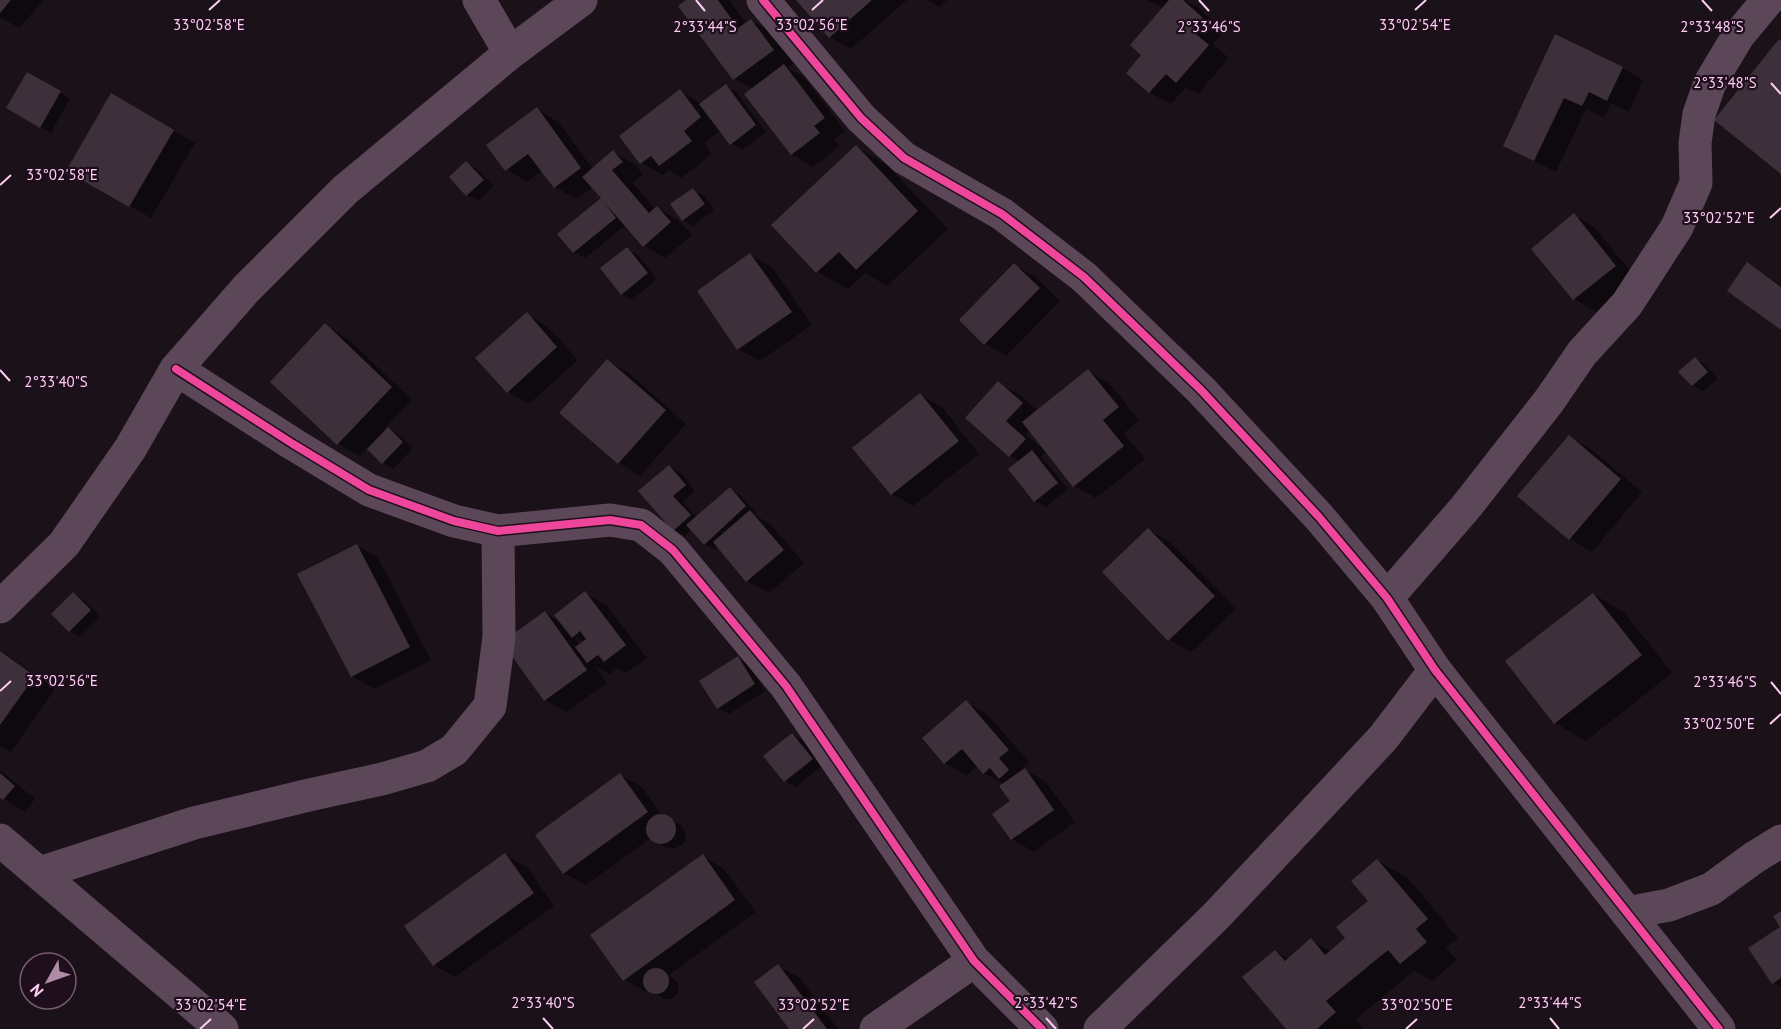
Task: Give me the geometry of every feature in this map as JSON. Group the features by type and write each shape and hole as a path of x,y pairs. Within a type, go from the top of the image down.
{"street":[{"path":"479,0 510,52"},
{"path":"0,607 64,544 130,449 176,369 246,288 345,190 510,52 581,0"},
{"path":"763,0 861,118 904,158 1002,214 1084,277 1201,390 1319,517 1387,598 1435,670 1719,1029"},
{"path":"1387,598 1466,507 1549,401 1582,353 1627,304 1677,227 1696,183 1695,143 1699,114 1710,83 1738,36 1768,0"},
{"path":"176,369 369,490 454,521 498,531 610,520 641,525 674,550 786,686 974,961 1042,1029"},
{"path":"40,873 194,823 382,779 427,766 454,750 490,706 499,637 498,531"},
{"path":"1100,1029 1216,916 1323,803 1383,738 1435,670"},
{"path":"0,840 222,1029"},
{"path":"1627,913 1669,905 1711,889 1781,841"},
{"path":"876,1029 974,961"}],"building":[{"path":"0,0 11,0 0,13"},
{"path":"686,0 718,0 738,28 751,19 774,50 733,80 678,6"},
{"path":"796,0 872,0 829,38"},
{"path":"1169,0 1183,0 1203,18 1192,31 1209,45 1176,83 1166,74 1149,93 1126,73 1141,55 1130,45"},
{"path":"1555,34 1623,67 1607,101 1589,92 1582,106 1564,98 1534,161 1503,146"},
{"path":"1779,39 1781,41 1781,174 1714,120"},
{"path":"784,64 825,118 814,126 820,133 791,155 744,94"},
{"path":"27,72 61,91 40,128 6,108"},
{"path":"726,84 756,125 730,145 699,104"},
{"path":"680,89 701,117 684,131 692,141 659,166 651,156 640,164 619,136"},
{"path":"111,93 174,130 129,207 66,171"},
{"path":"537,107 581,168 554,188 528,154 505,171 486,145"},
{"path":"856,145 918,211 856,270 839,252 816,273 771,225"},
{"path":"613,150 623,162 612,170 649,213 657,206 671,222 643,247 604,202 616,218 573,253 557,234 601,198 582,177"},
{"path":"466,161 484,180 466,196 449,177"},
{"path":"693,188 705,204 682,221 670,204"},
{"path":"1574,213 1616,266 1573,300 1531,249"},
{"path":"627,247 648,273 621,295 600,268"},
{"path":"750,253 792,312 737,350 697,291"},
{"path":"1747,262 1781,287 1781,330 1727,291"},
{"path":"1014,263 1040,288 984,345 959,320"},
{"path":"527,312 557,347 507,393 475,358"},
{"path":"325,323 392,387 337,445 270,382"},
{"path":"1695,357 1708,372 1692,386 1678,372"},
{"path":"607,359 666,410 618,464 559,413"},
{"path":"1088,369 1119,407 1103,420 1124,446 1073,487 1022,422"},
{"path":"998,381 1023,403 1006,421 1026,439 1009,457 965,418"},
{"path":"920,393 959,441 891,495 852,448"},
{"path":"388,427 403,442 382,464 367,449"},
{"path":"1569,435 1621,479 1569,540 1517,496"},
{"path":"1032,450 1058,483 1034,502 1008,469"},
{"path":"669,465 686,485 673,496 691,515 673,531 638,491"},
{"path":"730,487 746,506 704,545 686,525"},
{"path":"750,510 784,550 746,582 713,542"},
{"path":"1148,528 1215,596 1168,641 1102,572"},
{"path":"357,544 410,647 351,677 297,574"},
{"path":"585,591 626,645 604,662 598,655 587,663 575,647 586,639 580,631 572,638 554,615"},
{"path":"73,592 91,610 69,632 51,614"},
{"path":"1593,593 1642,655 1554,724 1505,661"},
{"path":"545,611 587,670 544,701 502,642"},
{"path":"0,651 35,676 0,725"},
{"path":"738,656 755,684 717,709 699,681"},
{"path":"966,700 1009,750 999,758 1009,770 999,779 990,768 983,774 962,749 944,764 922,738"},
{"path":"792,733 813,759 784,782 763,756"},
{"path":"1025,768 1054,810 1011,840 992,814 1010,801 999,786"},
{"path":"0,773 15,786 3,800 0,798"},
{"path":"620,773 648,812 563,874 535,835"},
{"path":"661,814 672,818 676,829 672,840 661,844 650,840 646,829 650,818"},
{"path":"505,853 534,893 433,966 404,926"},
{"path":"703,854 735,900 623,981 590,935"},
{"path":"1377,859 1428,919 1416,929 1427,942 1400,964 1388,950 1326,1001 1336,1012 1317,1029 1286,1029 1242,977 1275,950 1285,961 1311,938 1325,955 1345,938 1336,927 1368,901 1351,881"},
{"path":"1781,911 1781,978 1772,984 1748,948 1780,927 1773,916"},
{"path":"778,964 827,1029 789,1029 754,982"},
{"path":"656,968 665,972 669,981 665,990 656,994 647,990 643,981 647,972"}],"cycle path":[{"path":"763,0 861,118 904,158 1002,214 1084,277 1201,390 1319,517 1387,598 1435,670 1719,1029"},
{"path":"176,369 369,490 454,521 498,531 610,520 641,525 673,550 786,686 974,961 1042,1029"}]}
